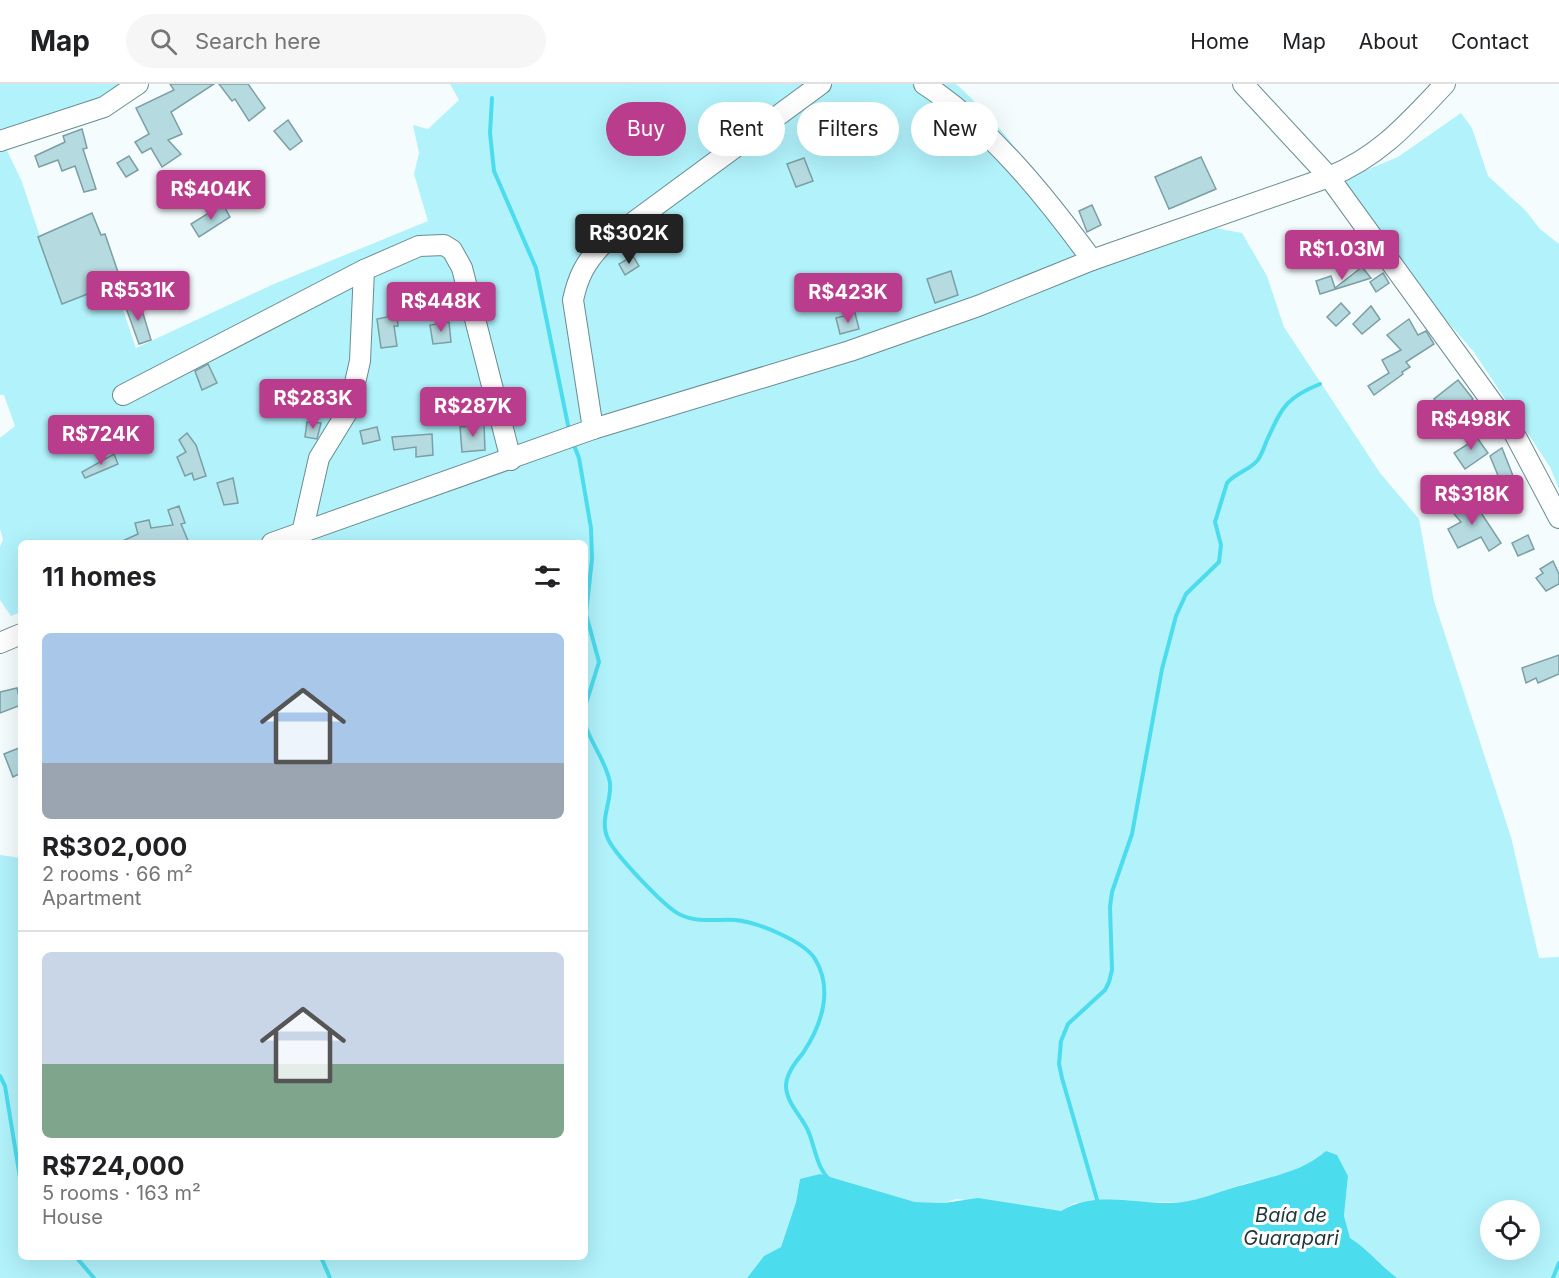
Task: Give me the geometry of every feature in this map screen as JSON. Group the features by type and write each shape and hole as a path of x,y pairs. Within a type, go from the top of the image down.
{"street":[{"path":"0,141 104,107 138,84"},
{"path":"593,429 573,300 578,280 586,263 601,246 821,84"},
{"path":"924,84 942,96 985,136 1041,193 1092,260"},
{"path":"1243,84 1329,177 1513,431 1559,518"},
{"path":"281,540 593,429 850,351 978,306 1092,260 1329,177 1353,167 1389,142 1445,84"},
{"path":"123,395 364,270 419,246 437,243 452,250 462,268 511,460"},
{"path":"302,533 319,458 328,440 342,424 351,400 360,361 364,270"},
{"path":"0,643 18,635"}],"shaded area":[{"path":"0,84 122,84 85,106 2,140 22,182 53,276 106,260 136,348 274,284 428,221 414,174 419,153 413,125 428,129 459,100 450,84 956,84 975,102 911,102 911,156 998,156 998,127 1051,197 1079,249 1088,273 1199,225 1242,233 1267,276 1284,327 1380,473 1419,519 1434,601 1511,837 1539,958 1559,957 1559,1278 1397,1278 1363,1247 1350,1239 1344,1216 1348,1176 1326,1151 1314,1161 1284,1175 1244,1184 1192,1202 1075,1203 1061,1211 956,1199 944,1203 915,1202 820,1174 800,1180 796,1202 781,1247 764,1256 747,1278 0,1278 0,855 18,858 18,1260 588,1260 588,540 18,540 18,613 11,616 0,600 0,547 3,539 0,529 0,438 15,426 4,395 0,395"},
{"path":"1461,113 1472,128 1488,176 1526,211 1540,229 1559,244 1559,489 1550,467 1474,352 1384,249 1336,188 1359,173 1398,157"}],"water":[{"name":"Baía de Guarapari","path":"1326,1151 1337,1155 1348,1176 1344,1216 1350,1238 1397,1278 747,1278 764,1256 781,1247 796,1202 800,1179 820,1174 915,1202 944,1203 978,1198 1061,1211 1086,1201 1178,1203 1197,1199 1287,1172 1307,1164"}],"building":[{"path":"170,84 214,84 171,112 182,134 168,140 181,154 162,167 151,148 142,153 135,142 149,134 136,108 174,90"},
{"path":"219,84 248,84 265,108 249,121 235,99 232,101"},
{"path":"288,120 302,141 290,150 274,131"},
{"path":"82,129 87,148 83,149 96,189 84,192 75,166 62,171 58,160 39,167 35,156 65,142 63,136"},
{"path":"129,156 138,170 126,177 117,163"},
{"path":"1201,157 1216,189 1169,209 1155,177"},
{"path":"804,158 813,181 796,187 787,164"},
{"path":"223,204 230,217 199,237 191,224"},
{"path":"1092,205 1101,225 1087,232 1079,211"},
{"path":"92,213 101,235 105,234 121,281 62,304 38,237"},
{"path":"633,256 639,266 625,275 619,264"},
{"path":"1362,267 1371,278 1320,294 1316,281 1331,276 1335,288"},
{"path":"951,271 958,295 935,303 927,279"},
{"path":"1383,273 1389,283 1376,292 1370,282"},
{"path":"139,300 151,340 139,344 125,305"},
{"path":"1341,303 1350,313 1336,326 1327,317"},
{"path":"1371,306 1380,319 1362,334 1353,324"},
{"path":"855,313 859,329 840,334 836,318"},
{"path":"397,315 398,326 394,326 397,346 381,348 377,319"},
{"path":"1409,319 1418,335 1426,331 1434,344 1406,362 1410,367 1374,395 1368,386 1389,373 1382,360 1401,350 1387,335"},
{"path":"449,322 451,342 433,344 430,325"},
{"path":"208,364 217,383 202,390 195,371"},
{"path":"1458,380 1473,399 1448,419 1434,399"},
{"path":"307,422 321,423 317,439 305,437"},
{"path":"484,425 485,450 462,452 460,427"},
{"path":"377,427 380,440 363,444 360,431"},
{"path":"1473,432 1488,453 1465,469 1454,453 1468,444 1464,438"},
{"path":"187,433 196,445 206,476 194,480 192,473 185,476 177,457 186,452 179,440"},
{"path":"432,434 433,455 416,457 416,447 394,450 392,437"},
{"path":"1502,448 1517,486 1492,495 1488,482 1499,478 1490,456"},
{"path":"114,454 118,464 85,478 82,472"},
{"path":"233,478 238,503 224,505 217,483"},
{"path":"1470,496 1501,543 1489,551 1481,537 1458,548 1448,529 1461,522 1449,508"},
{"path":"179,506 185,523 181,524 188,540 125,540 138,534 135,523 149,520 151,528 173,525 168,510"},
{"path":"1528,535 1534,549 1518,556 1512,543"},
{"path":"1553,561 1559,574 1559,584 1546,591 1536,578 1543,573 1540,569"},
{"path":"1559,655 1559,674 1538,683 1536,678 1526,683 1522,668"},
{"path":"17,688 18,706 0,713 0,692"},
{"path":"18,748 18,774 13,777 4,754"}],"waterway":[{"path":"492,98 490,133 494,171 536,268 569,430"},
{"path":"1098,1203 1062,1078 1059,1064 1061,1041 1068,1024 1105,990 1109,982 1112,970 1110,907 1112,892 1132,834 1162,669 1176,616 1186,594 1219,562 1221,545 1215,522 1227,483 1257,461 1286,405 1299,394 1320,384"},
{"path":"573,443 579,458 591,528 592,559 588,596"},
{"path":"588,621 599,662 588,697"},
{"path":"588,732 606,768 610,783 605,819 606,834 614,848 642,881 681,915 694,919 735,920 755,924 791,939 815,959 824,983 823,1008 815,1031 790,1072 786,1085 789,1098 806,1127 819,1164 829,1179"},
{"path":"0,1076 5,1086 18,1166"},
{"path":"79,1260 94,1278"},
{"path":"322,1260 330,1278"},
{"path":"1553,1278 1559,1263"}]}
